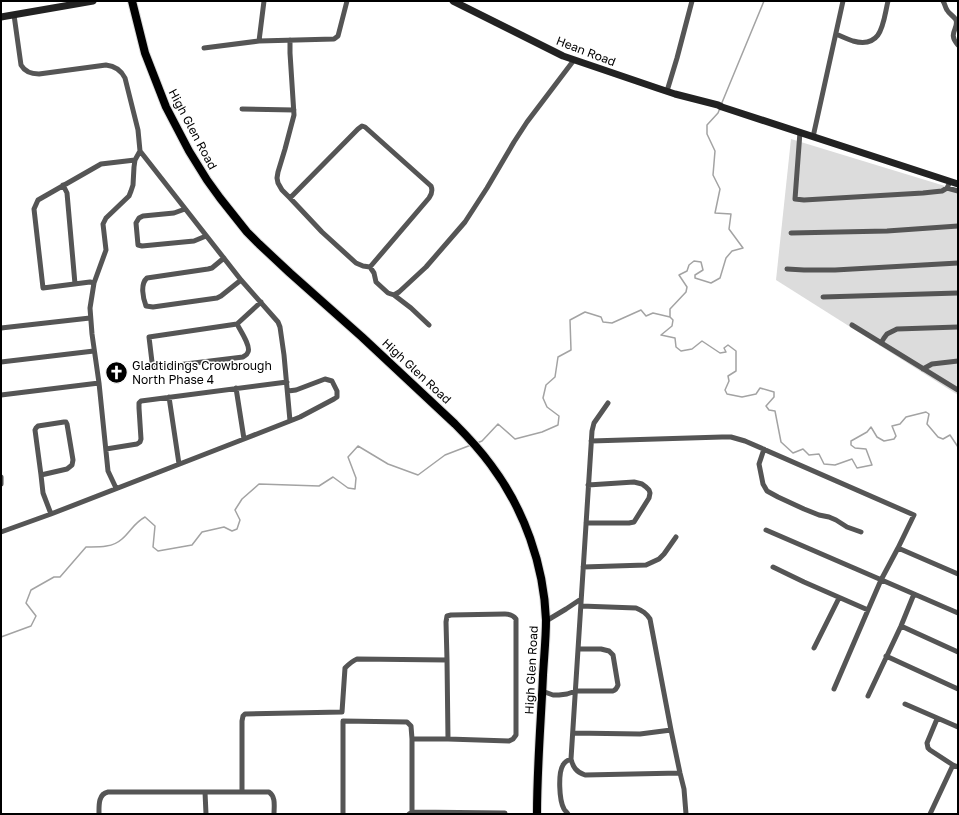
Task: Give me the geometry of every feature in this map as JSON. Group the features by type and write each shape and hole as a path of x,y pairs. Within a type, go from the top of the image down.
{"main road":[{"name":"High Glen Road","path":"132,1 145,53 166,107 188,151 220,198 247,232 259,244 362,336 473,443 503,484 524,521 534,550 540,575 546,620 537,814"}],"street":[{"path":"1,17 93,1"},
{"path":"259,40 264,1"},
{"path":"204,48 259,40 334,39 338,36 347,1"},
{"name":"Hean Road","path":"453,1 563,56 574,60 667,91 720,106 800,132 949,185 958,184"},
{"path":"667,91 692,1"},
{"path":"813,137 843,1"},
{"path":"836,34 854,41 862,42 876,39 880,33 888,1"},
{"path":"943,1 947,10 956,21 953,33 954,40 958,45"},
{"path":"14,15 21,65 22,68 28,73 39,74 106,65 112,66 122,73 125,78 138,130 140,151 241,280 278,322 284,355 290,421"},
{"path":"290,40 294,115 278,172 278,183 282,190 322,232 356,264 370,267 374,273 376,282 388,293 394,295 411,308 429,325"},
{"path":"394,295 426,267 465,222 527,122 574,60"},
{"path":"242,109 294,110"},
{"path":"290,198 358,129 362,126 365,127 431,186 432,190 432,194 429,198 370,267"},
{"path":"800,132 795,199 804,200 917,194 942,191 949,185 958,191"},
{"path":"116,488 108,471 90,308 94,283 106,250 104,224 106,218 129,196 135,160 140,151"},
{"path":"94,283 90,282 43,288 34,209 38,200 101,164 135,160"},
{"path":"64,186 67,193 75,284"},
{"path":"185,209 174,213 143,216 139,218 136,224 138,245 142,246 194,241 206,236"},
{"path":"791,233 887,231 958,226"},
{"path":"224,258 212,268 148,278 145,280 143,287 146,306 153,307 217,298 241,280"},
{"path":"787,269 834,270 958,263"},
{"path":"823,297 958,293"},
{"path":"237,324 249,351 243,357 161,367 153,366 149,337 237,324 261,302"},
{"path":"1,328 90,318"},
{"path":"852,325 958,390"},
{"path":"881,343 888,334 897,329 958,327"},
{"path":"1,362 94,351"},
{"path":"923,369 932,364 958,361"},
{"path":"1,532 300,417 337,397 338,391 332,381 326,379 296,390 288,391"},
{"path":"106,449 139,443 141,439 139,403 146,400 287,382"},
{"path":"1,395 99,383"},
{"path":"236,388 244,439"},
{"path":"169,397 178,464"},
{"path":"608,403 594,423 592,431 576,691 572,733 572,765 575,770 585,775 680,773"},
{"path":"41,475 67,469 72,465 73,460 66,422 38,426 35,430 43,494 51,514"},
{"path":"591,442 732,437 764,449 914,515 881,580 834,689"},
{"path":"764,449 759,464 763,484 768,491 804,509 829,517 847,527 861,532"},
{"path":"1,477 1,484"},
{"path":"586,524 634,522 650,494 646,487 642,484 634,482 588,485"},
{"path":"766,530 958,613"},
{"path":"583,567 646,565 659,559 676,537"},
{"path":"898,548 958,574"},
{"path":"773,567 868,610"},
{"path":"868,696 901,626 914,594"},
{"path":"814,648 839,598"},
{"path":"546,620 566,610 581,599"},
{"path":"581,606 636,608 642,610 650,619 670,730 684,789 686,814"},
{"path":"412,739 509,741 514,738 516,729 516,619 514,616 510,614 447,616 448,739"},
{"path":"901,626 958,652"},
{"path":"542,691 553,695 558,695 576,691 613,691 618,688 613,655 610,651 601,648 578,649"},
{"path":"886,656 958,689"},
{"path":"343,814 342,712 345,668 357,659 447,660"},
{"path":"905,704 936,719 958,727"},
{"path":"242,792 242,720 245,714 342,712"},
{"path":"930,814 956,766 930,750 927,745 927,741 936,719"},
{"path":"342,721 408,722 411,726 410,813 505,813"},
{"path":"572,733 640,734 670,730"},
{"path":"568,814 564,809 561,799 560,775 562,766 566,761 571,759"},
{"path":"99,814 99,802 101,795 104,792 269,792 274,799 274,814"},
{"path":"205,792 206,814"}],"shaded area":[{"path":"791,139 958,190 958,395 776,280"}],"waterway":[{"path":"721,105 764,1"},
{"path":"670,317 670,309 686,292 687,287 679,275 687,271 689,265 694,261 701,262 703,270 695,275 695,278 711,283 720,278 726,258 732,251 743,248 729,229 731,214 715,213 720,189 713,175 715,151 707,134 707,125 718,113 720,108"},
{"path":"477,443 482,441 498,424 515,439 542,432 558,425 559,416 547,407 543,398 546,385 555,377 558,357 571,350 570,320 585,312 601,317 603,322 612,323 641,310 646,316 653,313 670,317 673,320 672,326 661,335 675,338 676,347 681,351 692,349 702,341 720,353 726,352 724,348 728,345 736,351 736,371 728,376 729,381 725,390 727,394 742,397 756,394 760,388 774,392 774,397 766,406 769,410 775,411 781,442 793,453 803,449 809,455 819,454 824,464 835,465 852,459 857,468 872,465 866,449 855,448 851,445 851,441 867,432 871,427 877,437 884,441 894,439 896,436 892,426 900,424 906,417 926,412 929,414 927,424 938,437 943,439 950,435 958,447"},
{"path":"1,637 31,626 36,616 26,603 31,590 54,577 60,577 86,547 105,546 118,542 145,517 155,526 153,547 158,551 192,545 202,532 224,527 232,531 237,529 240,520 235,510 242,499 259,484 319,486 333,477 348,488 355,489 356,478 348,457 358,446 388,464 418,475 445,455 471,445"}],"place":[{"name":"Gladtidings Crowbrough North Phase 4","path":"116,372"}]}
